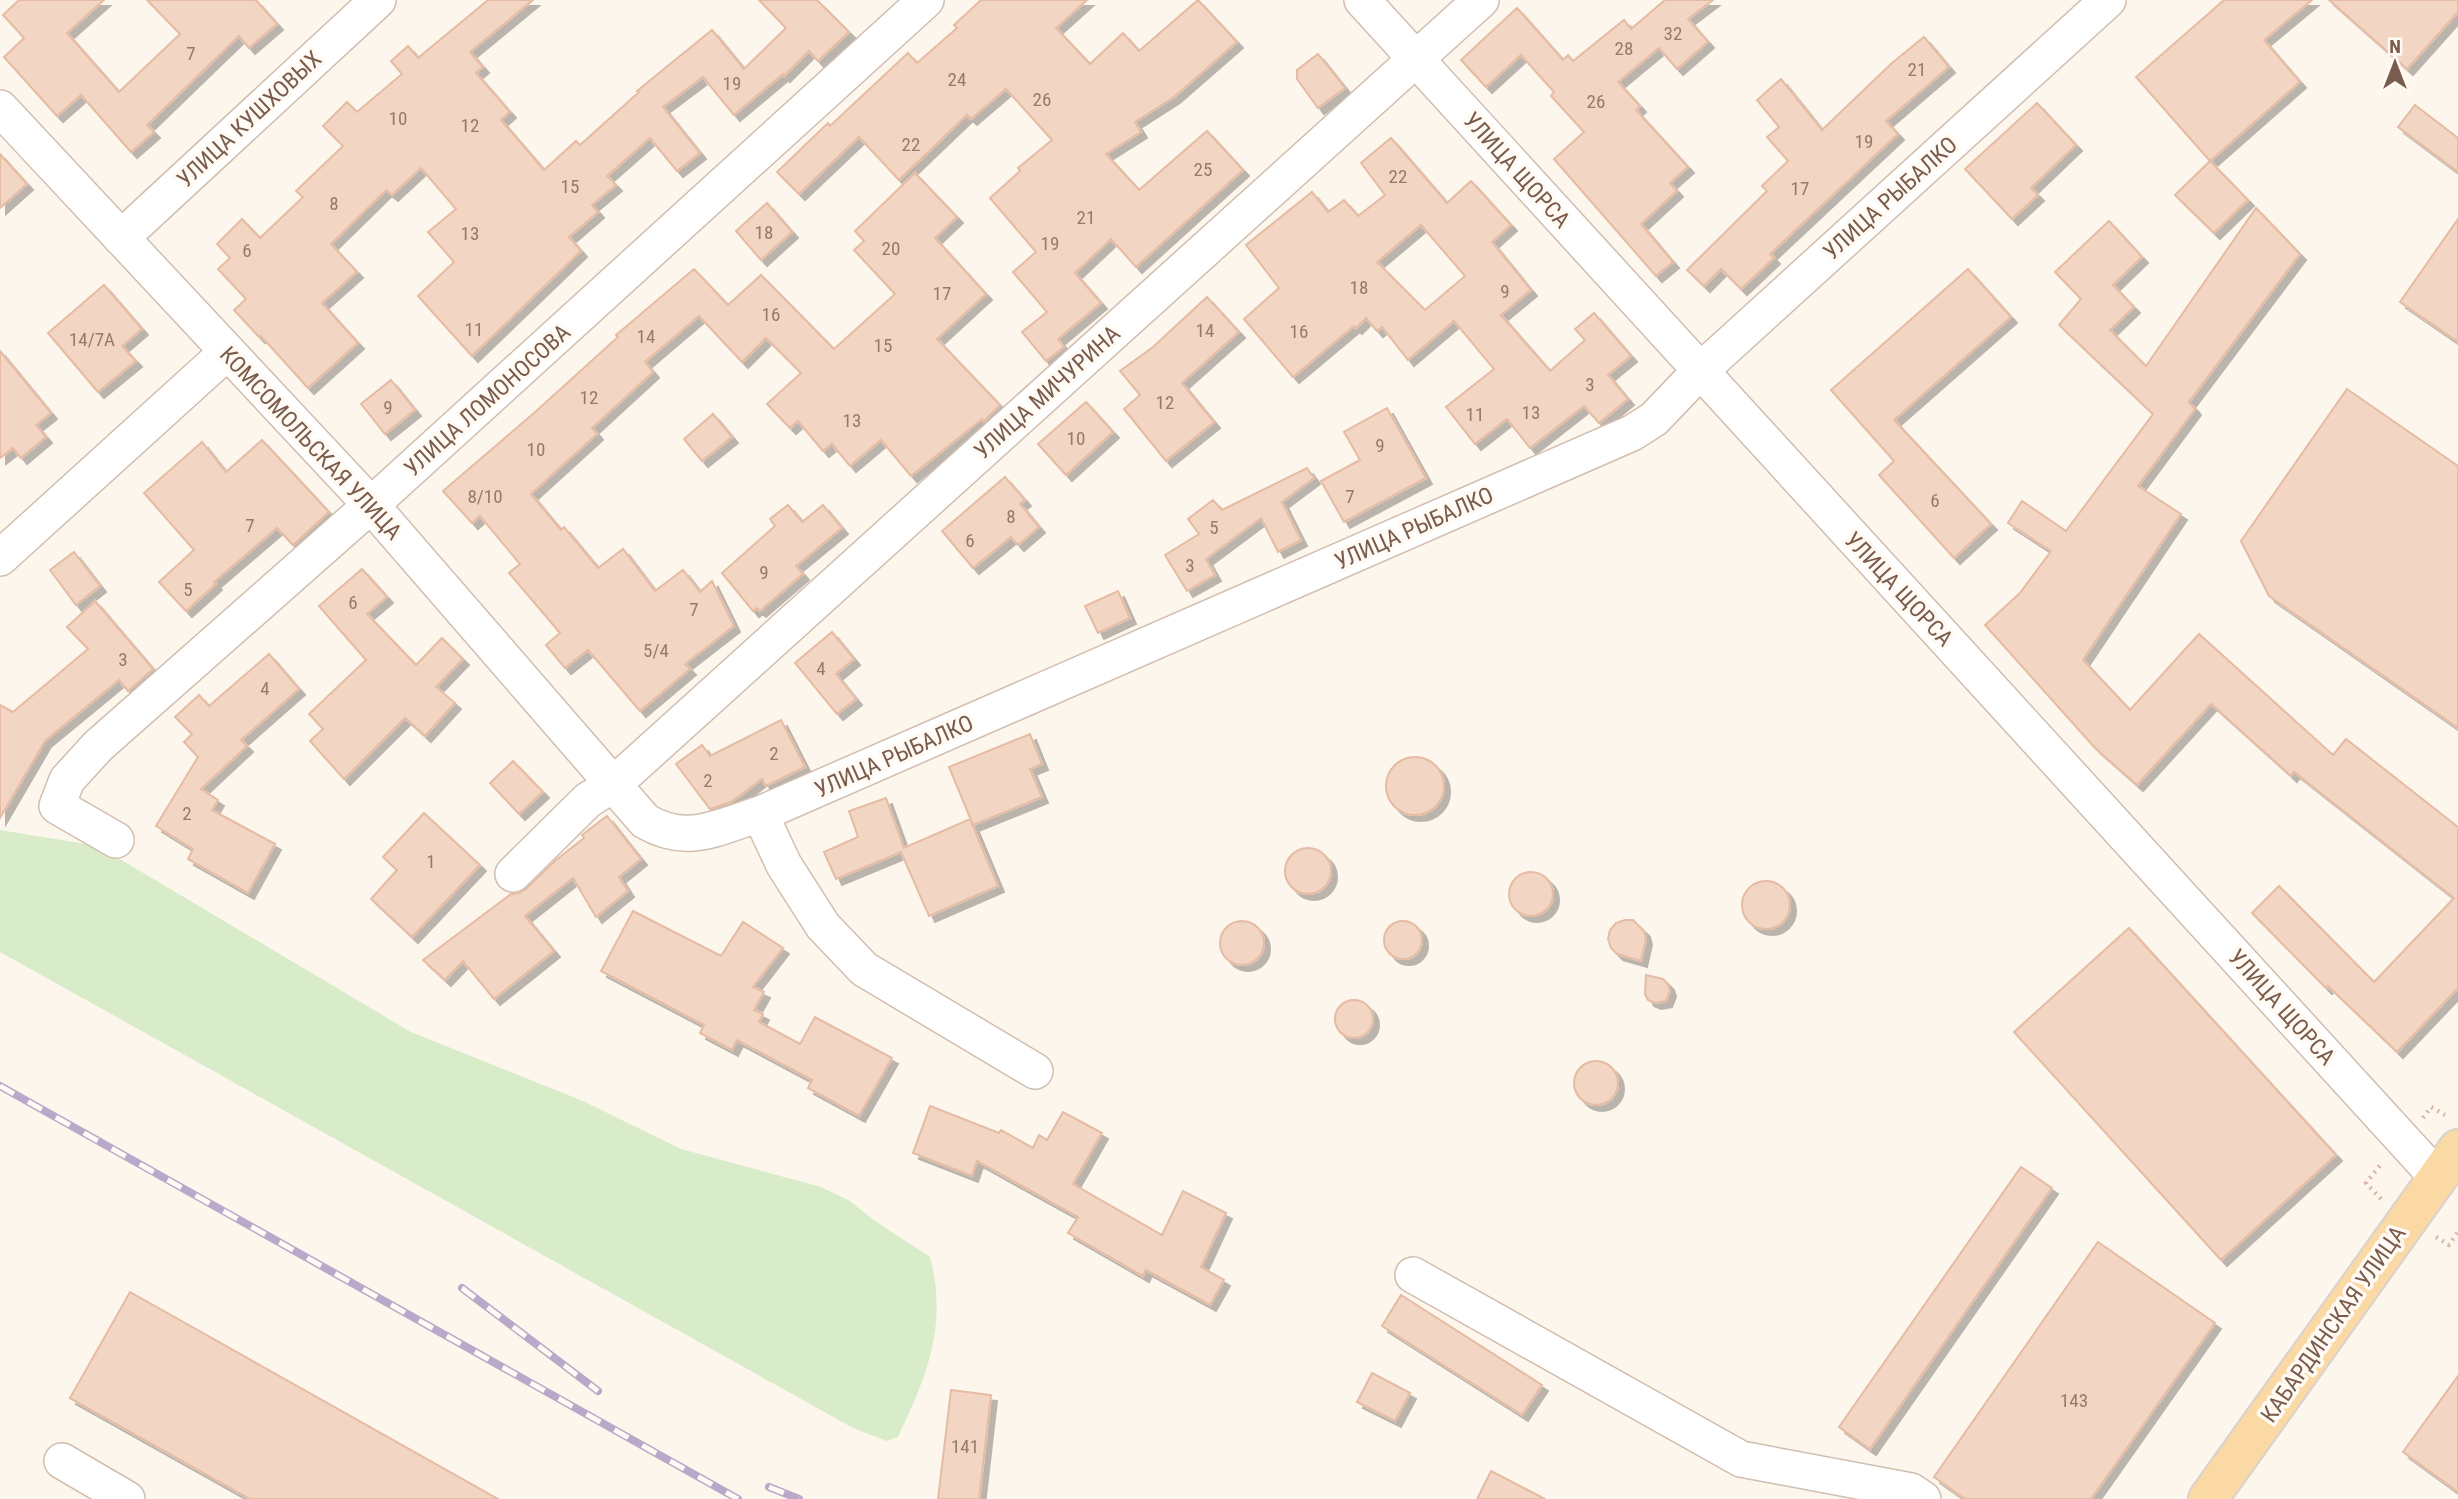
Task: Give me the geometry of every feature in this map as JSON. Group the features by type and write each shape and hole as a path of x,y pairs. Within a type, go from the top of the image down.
{"main road":[{"name":"КАБАРДИНСКАЯ УЛИЦА","path":"2208,1499 2447,1147"}],"street":[{"name":"УЛИЦА КУШХОВЫХ","path":"121,238 378,0"},
{"name":"УЛИЦА ЛОМОНОСОВА","path":"116,840 57,806 67,779 99,746 371,505 926,0"},
{"name":"УЛИЦА ЩОРСА","path":"1362,0 1699,372 2447,1147"},
{"name":"УЛИЦА МИЧУРИНА","path":"513,874 588,800 614,784 1481,0"},
{"name":"УЛИЦА РЫБАЛКО","path":"614,784 645,821 672,834 697,834 760,814 1632,433 1654,419 1699,372 2108,0"},
{"name":"КОМСОМОЛЬСКАЯ УЛИЦА","path":"0,108 226,353 371,505 614,784"},
{"path":"0,558 226,353"},
{"path":"760,814 783,865 823,926 864,969 1035,1070"},
{"path":"1413,1275 1741,1459 1911,1491 1923,1499"},
{"path":"62,1461 127,1499"}],"path":[{"path":"2419,1124 2431,1108 2447,1147"},
{"path":"2383,1163 2366,1183 2384,1202"},
{"path":"2434,1236 2449,1245 2458,1232"}],"green space":[{"path":"0,830 98,846 411,1032 583,1101 681,1149 821,1187 850,1201 930,1257 937,1305 932,1350 918,1393 898,1437 887,1441 853,1428 0,952"}],"building":[{"path":"19,0 104,0 67,33 119,92 180,34 147,0 256,0 277,24 249,48 239,36 147,125 154,132 131,152 81,95 57,116 4,57 24,38 3,15"},
{"path":"488,0 533,0 470,52 483,67 476,73 510,112 501,120 544,170 576,141 580,145 639,92 637,91 712,30 744,69 786,28 759,0 817,0 849,32 818,61 809,51 784,76 783,74 734,115 703,77 663,107 700,153 677,171 650,138 607,176 616,185 592,205 598,212 569,237 581,251 472,356 418,296 454,262 428,232 456,209 421,168 392,195 386,190 331,244 357,272 322,303 358,343 308,388 234,310 246,299 218,269 230,258 217,244 242,219 260,238 303,197 296,191 343,146 323,126 347,102 357,112 402,74 391,61 408,46 418,58"},
{"path":"981,0 1087,0 1056,28 1090,64 1123,33 1139,51 1198,0 1237,42 1174,97 1135,122 1141,132 1106,154 1139,190 1207,131 1243,170 1136,267 1111,239 1075,273 1101,303 1058,339 1064,347 1046,361 1022,332 1047,312 1013,272 1036,252 990,198 1020,171 1018,168 1052,140 1006,89 971,119 967,115 899,180 859,137 799,194 777,172 908,53 917,63 957,28 954,25"},
{"path":"1665,0 1713,0 1688,19 1708,42 1677,69 1659,48 1618,82 1640,106 1636,110 1688,167 1670,183 1677,191 1641,224 1673,262 1656,276 1554,159 1584,132 1551,96 1554,92 1521,55 1486,87 1461,60 1517,8 1563,60 1568,55 1573,61 1624,20 1631,29"},
{"path":"2224,0 2312,0 2264,40 2300,82 2210,161 2136,77"},
{"path":"2329,0 2458,0 2458,12 2407,69"},
{"path":"1924,37 1949,67 1886,121 1898,134 1770,254 1774,258 1741,289 1721,269 1704,286 1687,270 1767,191 1762,186 1788,161 1767,137 1779,127 1757,100 1781,79 1822,130 1892,63"},
{"path":"1318,54 1345,88 1318,108 1297,79 1297,70"},
{"path":"2037,103 2076,145 2031,188 2038,195 2012,219 1965,169"},
{"path":"2415,105 2458,138 2458,172 2398,127"},
{"path":"1391,138 1447,203 1471,181 1511,225 1492,242 1531,290 1501,315 1550,371 1585,340 1575,329 1594,313 1631,356 1608,375 1628,399 1599,423 1584,406 1530,448 1507,419 1475,444 1446,407 1494,369 1454,321 1408,360 1382,327 1377,331 1366,318 1293,377 1244,319 1279,288 1246,245 1312,192 1328,212 1344,200 1358,216 1385,195 1361,163","holes":["1421,225 1465,276 1425,310 1377,262"]},
{"path":"0,154 27,184 0,208"},
{"path":"2210,161 2248,200 2214,233 2175,195"},
{"path":"915,173 957,217 935,238 986,294 937,339 1000,405 984,421 982,419 911,476 881,440 850,466 832,444 823,451 798,421 790,428 767,404 801,373 766,338 742,362 699,316 645,362 653,372 592,428 597,434 531,494 561,530 564,527 598,568 623,549 655,591 683,570 700,592 712,581 734,626 685,664 690,669 640,711 588,650 565,668 546,645 560,633 509,573 520,564 480,516 472,523 443,491 534,413 618,337 616,335 694,269 728,305 761,275 834,349 895,294 854,250 864,241 855,231"},
{"path":"767,203 792,232 761,260 736,231"},
{"path":"2256,208 2300,254 2189,402 2195,409 2138,486 2181,514 2083,660 2130,710 2199,634 2333,755 2346,739 2458,827 2458,988 2397,1052 2328,986 2326,988 2252,913 2279,886 2374,982 2454,898 2294,772 2291,776 2211,704 2137,785 2095,748 1985,625 2020,593 2051,551 2008,523 2022,501 2066,531 2153,414 2059,325 2081,299 2055,272 2109,221 2142,257 2113,285 2134,307 2110,330 2146,366"},
{"path":"2458,219 2458,342 2400,302"},
{"path":"1968,269 2011,317 1894,420 1991,524 1954,558 1879,475 1894,461 1831,390"},
{"path":"104,285 142,329 122,346 136,361 98,392 48,333"},
{"path":"1207,297 1239,332 1182,383 1214,422 1166,461 1124,409 1140,395 1120,371 1153,347"},
{"path":"0,351 51,413 36,425 46,437 21,458 13,448 0,458"},
{"path":"391,380 415,410 385,434 361,404"},
{"path":"2347,389 2458,466 2458,728 2269,596 2241,541"},
{"path":"1086,402 1113,432 1066,475 1038,444"},
{"path":"1387,408 1426,478 1344,522 1321,481 1360,460 1344,432"},
{"path":"713,414 732,437 702,461 684,439"},
{"path":"262,440 329,512 293,545 277,528 214,582 216,584 186,611 159,582 194,550 144,493 202,442 226,472"},
{"path":"1307,468 1314,478 1282,502 1301,540 1278,552 1261,518 1206,559 1215,575 1187,591 1165,555 1199,534 1188,519 1213,500 1222,510"},
{"path":"1005,477 1025,500 1020,504 1039,527 1018,545 1011,537 973,568 942,531"},
{"path":"788,505 802,522 823,505 842,528 796,566 803,574 760,611 757,608 753,611 722,573 775,526 770,519"},
{"path":"74,552 100,586 76,605 50,570"},
{"path":"362,569 387,597 367,614 416,665 442,638 463,659 436,687 455,703 425,736 405,718 344,779 310,741 323,729 309,714 366,660 319,606"},
{"path":"1118,591 1130,618 1098,633 1085,606"},
{"path":"95,601 153,669 128,691 119,680 45,741 0,818 0,705 13,712 88,649 67,627"},
{"path":"832,632 854,659 836,674 856,699 837,714 795,663"},
{"path":"269,654 299,689 241,740 247,746 201,789 218,800 212,810 275,844 248,893 188,859 193,849 156,826 198,757 184,742 192,734 175,717 199,695 209,706"},
{"path":"781,720 805,767 766,786 762,779 731,802 710,809 676,764 702,745 710,756"},
{"path":"1030,734 1042,764 1030,769 1042,797 973,825 949,767"},
{"path":"1409,757 1421,757 1431,761 1440,770 1444,792 1436,807 1421,815 1409,815 1399,811 1390,802 1386,792 1386,780 1390,770 1399,761"},
{"path":"513,761 543,792 519,814 490,783"},
{"path":"886,798 904,848 970,819 998,886 929,916 901,852 836,879 824,852 858,837 849,811"},
{"path":"424,813 480,865 412,937 371,899 397,870 383,857"},
{"path":"607,816 641,859 619,877 628,891 596,917 573,878 525,916 554,951 494,999 463,961 445,980 423,960 511,894 527,888 584,838 582,835"},
{"path":"1308,848 1325,854 1331,871 1325,888 1308,894 1291,888 1285,871 1291,854"},
{"path":"1531,872 1540,873 1547,878 1552,885 1552,903 1547,910 1540,915 1531,916 1522,915 1515,910 1510,903 1509,894 1510,885 1515,878 1522,873"},
{"path":"1766,881 1783,888 1790,905 1783,922 1766,929 1749,922 1742,905 1749,888"},
{"path":"633,911 721,956 743,922 783,948 753,987 764,992 754,1010 763,1014 759,1022 800,1044 815,1017 892,1058 859,1116 808,1088 812,1080 737,1040 732,1050 700,1033 704,1025 601,971"},
{"path":"1633,920 1644,931 1646,939 1641,961 1617,954 1611,948 1608,939 1610,930 1616,923"},
{"path":"1242,921 1257,928 1264,943 1257,958 1242,965 1227,958 1220,943 1227,928"},
{"path":"1403,921 1417,926 1422,940 1417,954 1403,959 1389,954 1384,940 1389,926"},
{"path":"2129,928 2336,1155 2221,1260 2014,1032"},
{"path":"1646,975 1663,979 1668,984 1670,991 1666,1001 1655,1003 1648,1000 1645,994"},
{"path":"1354,1000 1367,1006 1373,1019 1367,1032 1354,1038 1341,1032 1335,1019 1341,1006"},
{"path":"1596,1061 1611,1068 1618,1083 1611,1098 1596,1105 1581,1098 1574,1083 1581,1068"},
{"path":"930,1106 999,1133 1001,1130 1033,1148 1039,1135 1047,1140 1063,1112 1102,1133 1073,1184 1162,1235 1183,1191 1226,1213 1201,1267 1224,1280 1210,1305 1146,1270 1143,1276 1068,1233 1078,1217 977,1161 972,1176 913,1153"},
{"path":"2021,1167 2052,1188 1870,1449 1839,1427"},
{"path":"2098,1242 2215,1323 2091,1499 1965,1499 1934,1477"},
{"path":"130,1292 498,1499 250,1499 70,1398"},
{"path":"1401,1295 1542,1385 1522,1415 1382,1326"},
{"path":"1372,1373 1410,1393 1395,1421 1357,1402"},
{"path":"2458,1376 2458,1492 2403,1452"},
{"path":"951,1390 991,1395 979,1499 938,1499"},
{"path":"1491,1471 1545,1499 1477,1499"}],"railway":[{"path":"0,1086 738,1499"},
{"path":"462,1288 598,1391"},
{"path":"769,1487 799,1499"}]}
